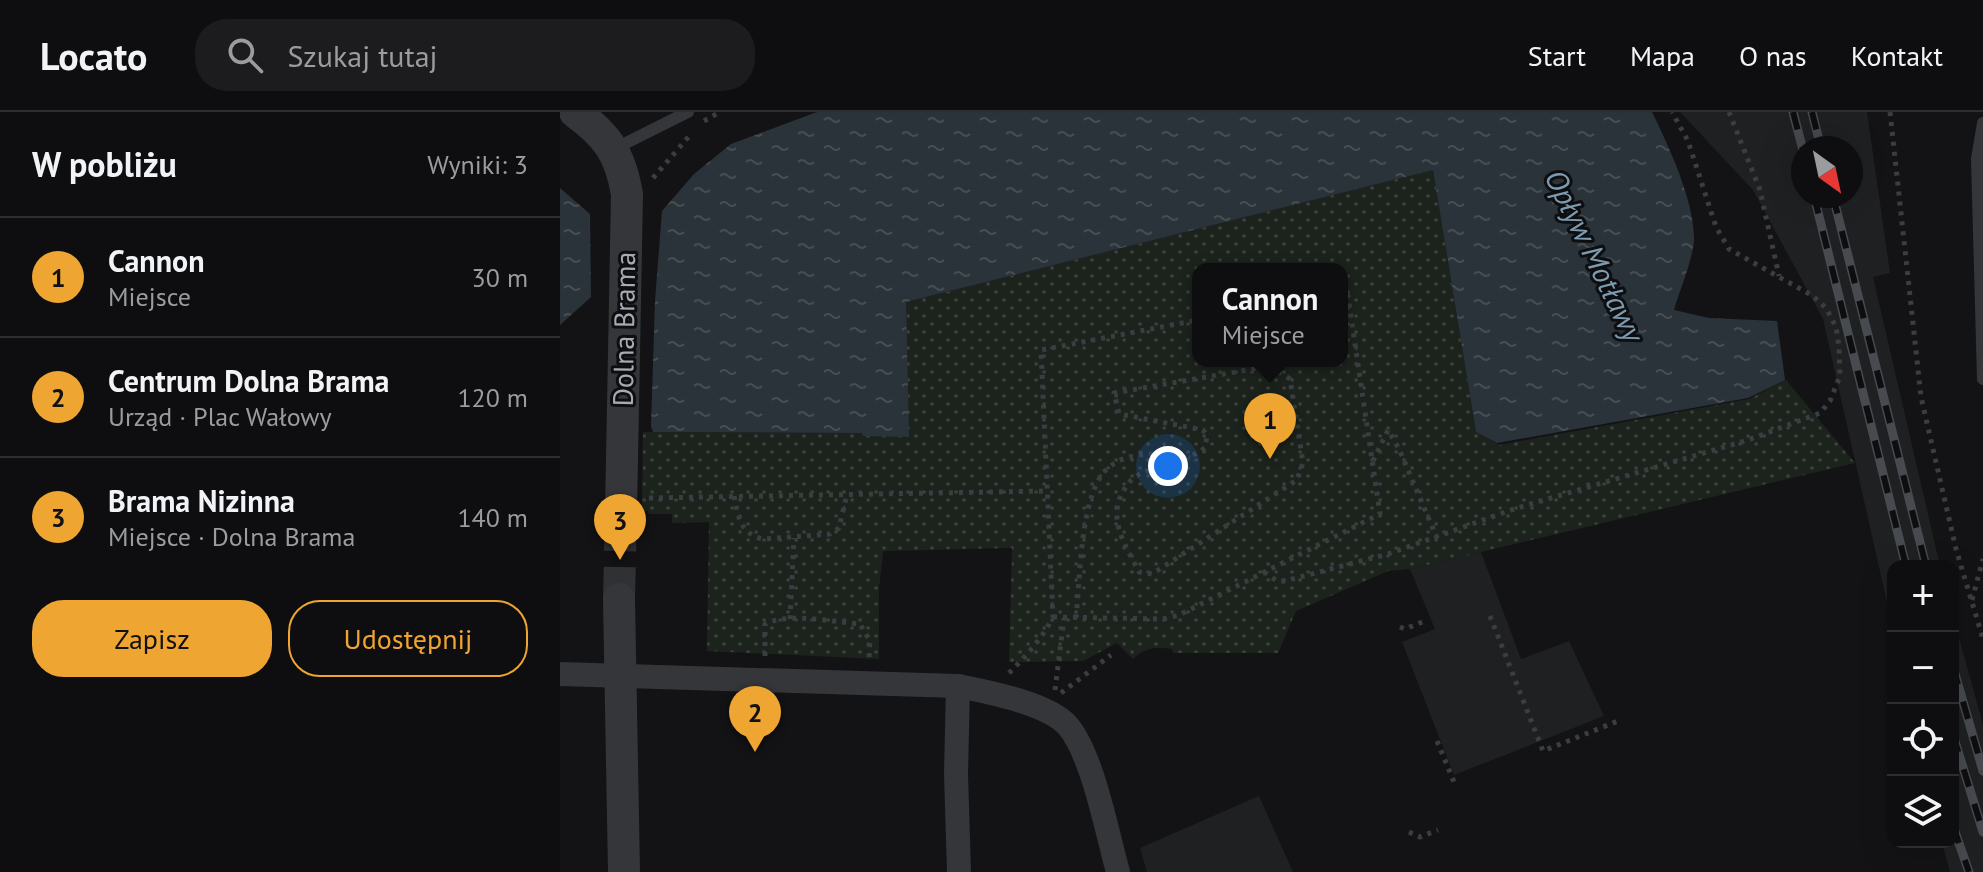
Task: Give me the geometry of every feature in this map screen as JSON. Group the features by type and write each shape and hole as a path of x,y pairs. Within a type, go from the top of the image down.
{"street":[{"path":"575,112 614,149"},
{"name":"Dolna Brama","path":"614,149 627,194 621,511"},
{"path":"619,599 624,872"},
{"path":"560,674 958,686 1014,699 1053,715 1067,725 1087,763 1118,872"},
{"path":"958,686 956,774 959,872"}],"lane":[{"path":"614,149 688,112"},
{"path":"1983,123 1977,159 1983,379"}],"path":[{"path":"1264,572 1277,581 1285,581 1388,554 1514,509 1748,440 1820,413 1830,401 1840,376 1836,327 1826,308 1813,296 1729,249 1721,239 1688,141 1672,112"},
{"path":"1729,112 1760,190 1780,277"},
{"path":"1890,112 1921,397 1956,549 1983,639"},
{"path":"1053,617 1163,619 1179,615 1380,514 1348,297"},
{"path":"1003,679 1033,648 1053,617 1041,350 1192,321"},
{"path":"1264,367 1114,393 1119,414 1203,430 1207,436 1205,448 1191,458 1133,477 1122,493 1116,511 1118,528 1139,572 1152,574 1297,480 1303,463 1290,379 1272,367"},
{"path":"1373,462 1388,430 1437,538"},
{"path":"1076,618 1088,508 1093,490 1106,470 1127,456 1174,453 1191,458"},
{"path":"662,497 1048,491"},
{"path":"734,496 740,522 748,534 763,539 830,534 839,528 847,494"},
{"path":"790,619 794,538"},
{"path":"1972,601 1983,559"},
{"path":"1490,616 1543,751 1618,721"},
{"path":"1057,674 1064,618"},
{"path":"765,661 765,624 774,619 790,619 860,624 870,641 869,664"},
{"path":"1400,627 1405,629 1427,620"},
{"path":"1054,698 1111,655"},
{"path":"1437,741 1454,782"},
{"path":"1409,832 1420,837 1438,830"}],"shaded area":[{"path":"1680,112 1867,112 1890,273 1873,277 1939,560 1887,560 1887,602 1823,319 1753,190"},
{"path":"1433,170 1476,432 1499,445 1749,399 1786,380 1855,463 1410,569 1388,571 1296,611 1278,653 1173,653 1172,649 1156,648 1146,650 1133,659 1117,643 1083,661 1009,662 1012,548 883,551 879,589 879,659 707,651 709,522 672,523 672,514 642,511 643,432 862,433 906,302"},
{"path":"1481,552 1521,659 1569,641 1604,716 1454,775 1402,642 1435,629 1410,569"},
{"path":"1959,638 1983,725 1983,872 1950,872 1944,848 1959,848"},
{"path":"1259,796 1293,872 1147,872 1140,848"}],"water":[{"name":"Opływ Motławy","path":"817,112 1652,112 1679,173 1693,222 1692,253 1674,310 1709,318 1777,321 1785,380 1748,398 1497,443 1476,432 1433,170 906,302 909,437 863,436 862,433 653,432 655,301 662,211 694,174 731,144"},
{"path":"560,188 590,214 591,297 560,325"}],"tunnel":[{"path":"619,599 621,511"}],"railway":[{"path":"1793,112 1799,136"},
{"path":"1812,112 1818,136"},
{"path":"1817,208 1905,560"},
{"path":"1836,208 1924,560"},
{"path":"1959,688 1983,771"},
{"path":"1959,754 1983,832"},
{"path":"1959,843 1969,872"}],"place":[{"name":"Cannon","path":"1270,459"},
{"name":"Brama Nizinna","path":"620,560"},
{"name":"Centrum Dolna Brama","path":"755,752"}]}
